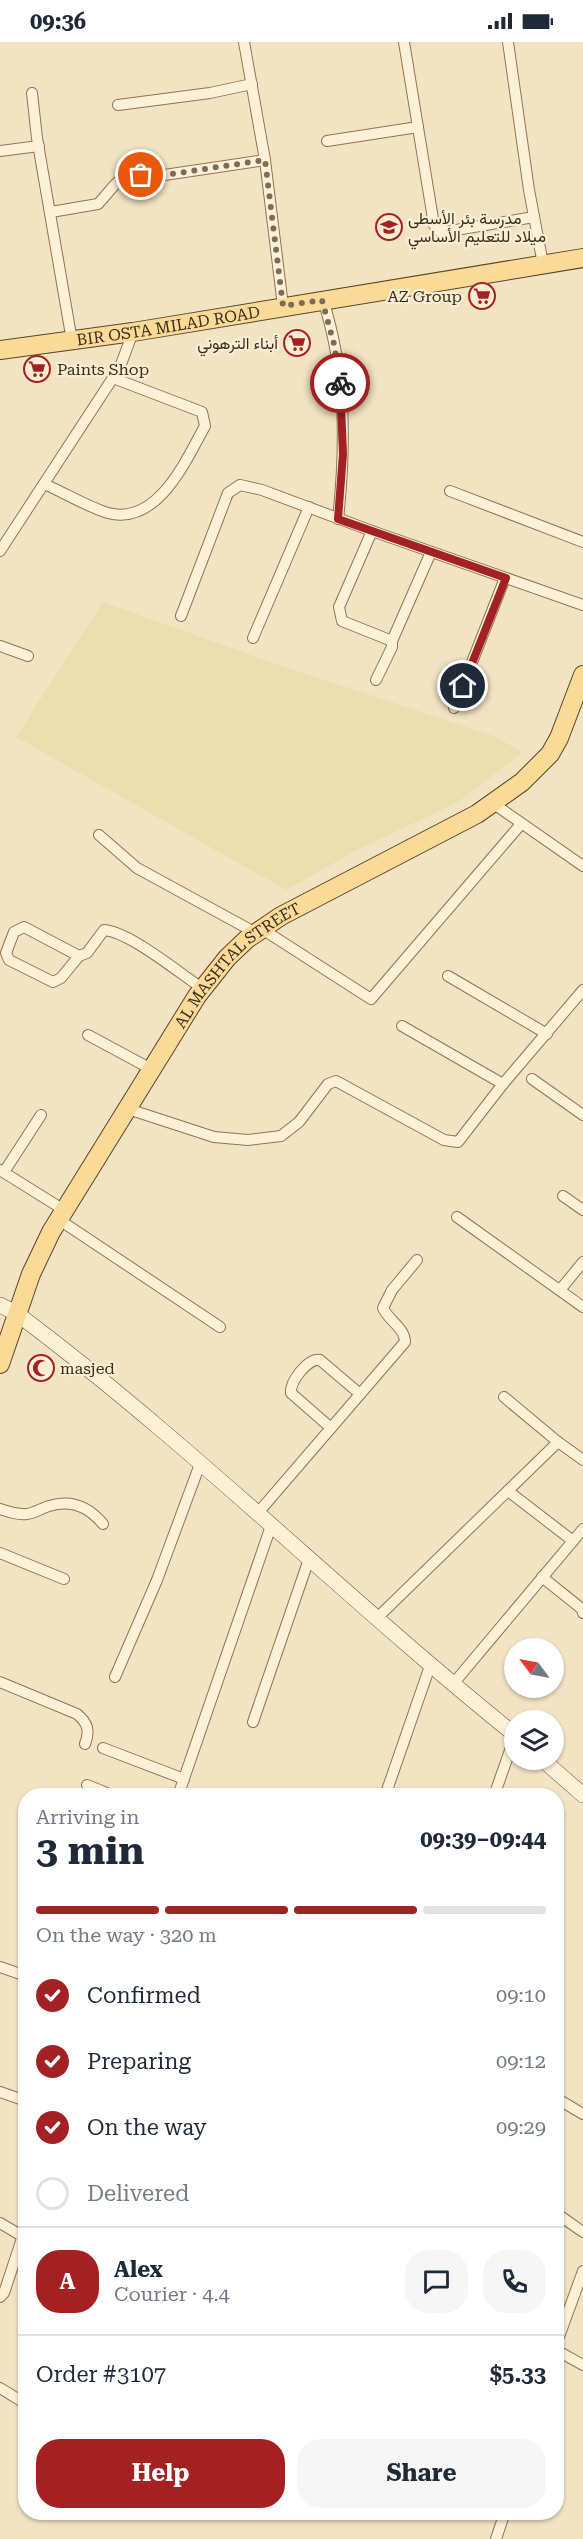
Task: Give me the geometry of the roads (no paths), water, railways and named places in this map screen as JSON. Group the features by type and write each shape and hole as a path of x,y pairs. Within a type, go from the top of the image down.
{"main road":[{"name":"BIR OSTA MILAD ROAD","path":"0,350 134,332 583,258"},
{"name":"AL MASHTAL STREET","path":"0,1364 8,1309 61,1215 202,988 227,957 281,916 494,804 522,782 550,754 566,724 583,675"},
{"path":"8,1309 115,1391 430,1666 504,1726"},
{"path":"554,1770 583,1795"}],"street":[{"path":"244,42 265,160 283,306"},
{"path":"404,42 434,225 439,231 450,231 534,217"},
{"path":"507,42 543,264"},
{"path":"118,105 210,93 252,84"},
{"path":"32,93 72,341"},
{"path":"327,141 418,127"},
{"path":"0,151 39,146"},
{"path":"51,212 98,204 112,185 122,177 134,174 151,177 265,160"},
{"path":"322,300 334,344 341,391 343,454 338,519"},
{"path":"0,551 113,378 129,349 134,332"},
{"path":"44,484 108,513 130,514 145,507 169,488 205,426 202,412 113,378"},
{"path":"181,616 228,493 240,485 262,490 583,605"},
{"path":"450,491 583,542"},
{"path":"253,638 309,507"},
{"path":"372,531 339,607 339,615 342,621 393,641"},
{"path":"376,680 431,552"},
{"path":"454,708 506,578"},
{"path":"0,646 28,656"},
{"path":"494,804 583,866"},
{"path":"99,834 137,868 259,931 371,999 521,824"},
{"path":"79,956 24,927 14,933 6,953 9,960 53,982 61,978 79,956 87,953 104,930 113,931 129,939 202,988"},
{"path":"448,976 547,1034"},
{"path":"128,1108 214,1137 248,1140 281,1136 299,1122 328,1084 336,1082 453,1143 462,1139 503,1084 583,990"},
{"path":"402,1026 503,1084"},
{"path":"88,1035 153,1070"},
{"path":"532,1079 583,1115"},
{"path":"41,1115 2,1171 220,1327"},
{"path":"562,1196 583,1210"},
{"path":"457,1217 583,1307"},
{"path":"257,1514 405,1342 401,1331 382,1308 392,1290 417,1260"},
{"path":"560,1290 583,1262"},
{"path":"331,1428 291,1393 293,1382 311,1361 320,1360 360,1395"},
{"path":"504,1397 583,1460"},
{"path":"376,1618 558,1442"},
{"path":"115,1677 157,1580 200,1464"},
{"path":"508,1491 573,1541"},
{"path":"0,1509 18,1514 29,1514 51,1505 76,1504 92,1512 103,1524"},
{"path":"181,1788 271,1526"},
{"path":"453,1684 583,1528"},
{"path":"0,1553 64,1579"},
{"path":"253,1722 309,1559"},
{"path":"542,1577 582,1609 583,1614"},
{"path":"388,1788 430,1666"},
{"path":"0,1682 77,1713 85,1720 88,1728 85,1744"},
{"path":"103,1749 184,1779"},
{"path":"497,1788 504,1768"},
{"path":"87,1785 94,1788"},
{"path":"0,1967 18,1973"},
{"path":"0,2092 18,2098"},
{"path":"564,2103 583,2114"},
{"path":"564,2219 583,2232"},
{"path":"0,2223 18,2229"},
{"path":"0,2297 4,2293 18,2250"},
{"path":"564,2315 583,2271"},
{"path":"564,2354 583,2365"},
{"path":"0,2388 18,2399"},
{"path":"496,2539 502,2520"}],"place":[{"name":"مدرسة بئر الأسطى ميلاد للتعليم الأساسي","path":"389,227"},
{"name":"AZ Group","path":"482,296"},
{"name":"أبناء الترهوني","path":"297,343"},
{"name":"Paints Shop","path":"37,369"},
{"name":"masjed","path":"41,1368"}]}
